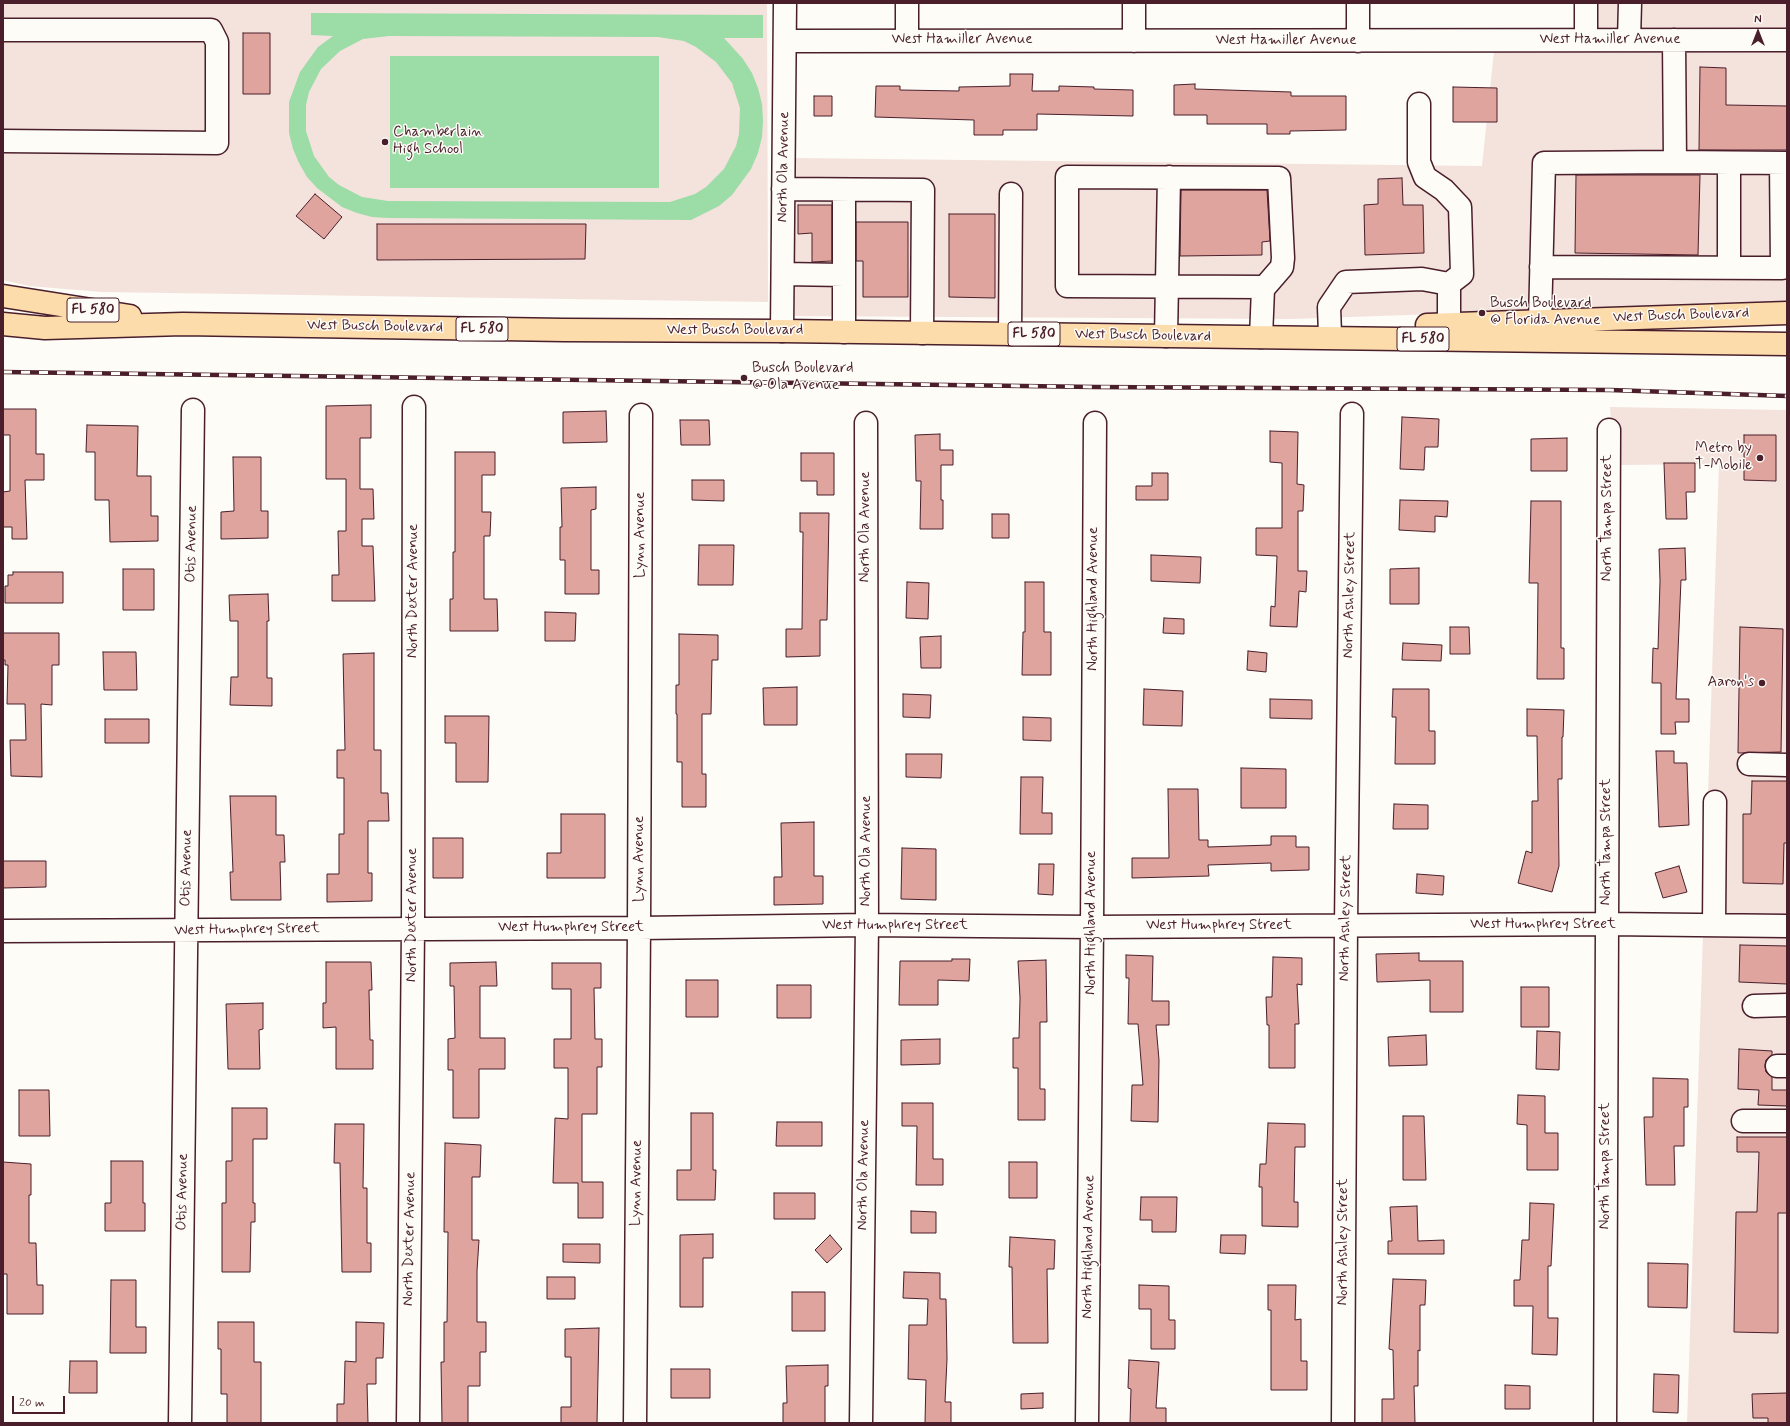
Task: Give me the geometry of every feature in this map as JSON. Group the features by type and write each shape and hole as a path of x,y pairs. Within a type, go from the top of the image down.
{"main road":[{"name":"West Busch Boulevard","path":"3,296 183,324"},
{"name":"West Busch Boulevard","path":"1287,337 1424,325 1787,313"},
{"name":"West Busch Boulevard","path":"3,324 45,328 183,324 564,330 782,331 1787,344"}],"street":[{"name":"North Ola Avenue","path":"782,331 785,3"},
{"path":"907,3 907,40"},
{"path":"1134,3 1134,41"},
{"path":"1358,3 1358,41"},
{"path":"1586,3 1586,40"},
{"path":"1629,40 1630,3"},
{"path":"3,30 211,30 216,42 216,143 3,141"},
{"path":"1674,40 1675,162"},
{"name":"West Hamiller Avenue","path":"785,41 1787,40"},
{"path":"1330,334 1329,307 1346,282 1422,279 1449,284 1462,274 1460,207 1444,190 1425,177 1419,162 1419,104"},
{"path":"1729,162 1729,267"},
{"path":"1540,321 1541,267 1544,163 1784,163 1782,268 1541,267"},
{"path":"1260,337 1264,286 1282,267 1283,258 1278,178 1067,177 1067,286 1264,286"},
{"path":"1166,336 1169,177"},
{"path":"784,189 923,190 922,333"},
{"path":"844,190 844,332"},
{"path":"1010,334 1011,194"},
{"path":"783,274 844,275"},
{"path":"1449,284 1449,324"},
{"name":"North Dexter Avenue","path":"408,1423 413,929 414,407"},
{"name":"Otis Avenue","path":"180,1423 193,410"},
{"name":"North Ashley Street","path":"1343,1423 1346,925 1352,414"},
{"name":"Lynn Avenue","path":"635,1423 641,415"},
{"name":"North Highland Avenue","path":"1087,1423 1095,422"},
{"name":"North Ola Avenue","path":"861,1423 867,926 866,423"},
{"name":"North Tampa Street","path":"1605,1423 1609,430"},
{"path":"1749,764 1787,765"},
{"path":"1714,925 1715,802"},
{"name":"West Humphrey Street","path":"3,931 867,926 1092,927 1607,924 1787,926"},
{"path":"1754,1006 1787,1005"},
{"path":"1743,1121 1787,1121"}],"shaded area":[{"name":"Chamberlain High School","path":"3,3 767,3 768,302 102,292 29,286 3,280"},
{"path":"1595,3 1787,3 1787,30 1595,30"},
{"path":"1787,50 1787,302 1291,319 791,316 793,158 1482,166 1494,51"},
{"path":"1610,407 1787,410 1787,916 1704,915 1719,464 1618,465 1618,420 1611,420"},
{"path":"1703,935 1787,936 1787,1423 1687,1423"}],"green space":[{"path":"311,13 763,15 763,38 724,38 743,59 752,73 758,88 762,104 762,137 758,153 751,169 732,195 719,206 691,220 372,217 342,207 317,188 307,177 293,149 289,133 289,102 300,72 318,47 333,36 311,35","holes":["389,36 658,37 684,41 696,47 716,62 732,83 740,108 739,134 736,146 724,169 706,187 695,194 670,202 388,201 362,197 339,185 329,177 314,156 306,131 306,105 309,92 321,69 340,51 363,39"]},
{"path":"390,56 659,56 659,188 390,188"}],"building":[{"path":"243,33 270,33 270,94 243,94"},
{"path":"1700,67 1726,68 1726,105 1787,106 1787,150 1699,150"},
{"path":"1010,74 1033,74 1032,91 1059,91 1059,86 1133,90 1133,116 1037,114 1037,130 1003,130 1003,135 974,135 974,120 875,117 876,86 900,86 900,90 959,91 959,87 1010,86"},
{"path":"1195,84 1195,89 1291,92 1291,96 1346,96 1346,130 1290,131 1290,134 1267,134 1267,124 1207,124 1207,115 1174,115 1174,85"},
{"path":"1453,87 1497,88 1497,122 1453,122"},
{"path":"814,96 832,96 832,116 814,116"},
{"path":"1576,175 1700,175 1698,255 1575,253"},
{"path":"1402,178 1403,205 1423,205 1424,253 1365,255 1364,205 1378,204 1378,179"},
{"path":"1181,190 1267,190 1270,241 1262,242 1262,255 1180,256"},
{"path":"315,194 342,217 324,239 296,216"},
{"path":"798,205 832,205 832,261 812,262 812,233 798,234"},
{"path":"949,214 995,214 995,298 949,297"},
{"path":"856,222 908,222 908,297 863,297 863,261 856,261"},
{"path":"377,224 586,224 585,259 377,260"},
{"path":"371,405 371,438 360,438 360,489 373,489 374,519 362,519 362,546 373,546 375,601 332,601 332,575 339,575 338,531 346,531 346,479 326,479 326,406"},
{"path":"3,409 36,409 36,454 44,454 44,480 25,480 27,539 12,539 12,527 3,527 3,492 10,491 10,435 3,435"},
{"path":"606,411 607,442 563,443 563,412"},
{"path":"1402,417 1439,419 1438,447 1425,447 1424,470 1400,469"},
{"path":"680,420 709,420 710,445 681,445"},
{"path":"87,425 138,426 137,476 151,476 151,516 158,516 158,541 110,542 109,500 95,500 95,452 86,452"},
{"path":"1270,431 1298,432 1297,484 1304,485 1303,511 1298,511 1298,571 1307,571 1306,592 1299,591 1297,627 1270,626 1271,606 1275,607 1277,556 1256,555 1256,528 1282,528 1282,463 1270,462"},
{"path":"940,434 940,450 953,450 953,465 941,465 943,529 920,529 921,481 916,481 915,435"},
{"name":"Metro by T-Mobile","path":"1744,435 1776,435 1776,481 1744,480"},
{"path":"1567,438 1567,471 1531,471 1531,439"},
{"path":"455,452 495,452 495,475 482,475 482,512 491,512 490,536 484,536 484,599 497,599 498,631 450,631 450,599 453,599 453,552 455,552"},
{"path":"801,453 834,453 834,495 817,495 817,481 801,481"},
{"path":"233,457 261,457 261,511 268,511 268,538 221,539 221,512 234,511"},
{"path":"1664,463 1695,463 1695,492 1686,492 1687,519 1666,519"},
{"path":"1152,473 1168,473 1168,500 1136,500 1136,486 1152,486"},
{"path":"692,480 724,480 724,501 692,500"},
{"path":"596,487 596,509 591,510 591,570 599,570 599,594 565,594 565,560 560,560 560,527 562,527 561,488"},
{"path":"1400,500 1448,501 1447,517 1435,516 1435,532 1399,530"},
{"path":"1531,501 1561,501 1561,648 1564,648 1564,679 1537,679 1538,583 1529,583"},
{"path":"800,513 829,513 827,620 820,620 820,656 786,657 786,629 802,629 803,532 800,532"},
{"path":"992,514 1009,514 1009,538 992,538"},
{"path":"699,545 734,545 733,585 698,585"},
{"path":"1685,548 1686,580 1681,580 1676,699 1689,699 1689,722 1675,722 1676,734 1661,734 1661,683 1652,683 1653,648 1658,649 1660,581 1659,549"},
{"path":"1151,555 1201,557 1200,583 1151,581"},
{"path":"1419,568 1419,604 1390,604 1390,569"},
{"path":"123,569 154,569 154,610 123,610"},
{"path":"13,572 63,572 63,603 5,603 5,586 8,586 8,575 13,575"},
{"path":"907,582 929,583 928,619 906,618"},
{"path":"1025,582 1044,582 1044,632 1051,632 1051,675 1022,675 1023,632 1025,632"},
{"path":"268,594 269,621 267,621 267,678 272,678 272,706 230,705 231,677 238,677 238,621 230,621 229,595"},
{"path":"545,612 576,613 575,641 545,641"},
{"path":"1164,618 1184,619 1184,634 1163,633"},
{"path":"1450,627 1469,627 1470,654 1450,654"},
{"path":"1740,627 1783,629 1781,752 1738,753"},
{"path":"3,633 59,633 59,665 52,665 52,705 41,704 42,777 11,776 10,740 26,740 25,704 7,704 8,665 5,665 5,660 3,660"},
{"path":"679,634 718,635 718,660 712,660 711,714 702,714 702,774 706,774 706,807 682,807 682,762 677,762 676,714 676,685 679,685"},
{"path":"941,636 941,668 921,668 920,637"},
{"path":"1403,643 1442,645 1441,661 1402,660"},
{"path":"1248,651 1267,653 1266,672 1247,670"},
{"path":"103,652 136,652 137,690 104,690"},
{"path":"374,653 374,750 381,750 381,793 388,793 389,821 368,821 368,873 372,873 372,901 327,902 327,874 339,874 339,834 344,834 344,778 337,778 337,750 345,750 343,654"},
{"path":"797,687 797,725 764,725 763,688"},
{"path":"1144,689 1183,691 1182,726 1143,725"},
{"path":"1393,689 1429,689 1429,731 1435,731 1435,764 1395,764 1396,717 1392,717"},
{"path":"903,694 931,695 930,718 903,717"},
{"path":"1270,699 1312,700 1312,719 1270,718"},
{"path":"1527,709 1564,710 1562,737 1562,779 1558,779 1559,866 1552,892 1518,883 1526,851 1532,853 1532,801 1538,801 1537,736 1527,736"},
{"path":"445,716 489,716 488,782 456,782 456,743 445,743"},
{"path":"1023,717 1051,718 1051,741 1023,740"},
{"path":"105,719 149,719 149,743 105,743"},
{"path":"1656,751 1674,751 1674,763 1687,763 1689,825 1659,827"},
{"path":"906,754 942,754 941,778 906,777"},
{"path":"1241,768 1286,769 1286,808 1241,808"},
{"path":"1021,777 1043,777 1042,813 1052,813 1052,834 1020,834"},
{"path":"1752,781 1787,781 1787,843 1784,843 1783,884 1743,883 1743,814 1751,814"},
{"path":"1168,789 1198,789 1199,840 1208,840 1208,847 1271,845 1271,836 1296,836 1296,847 1309,847 1309,870 1271,871 1271,863 1208,865 1209,876 1132,878 1132,858 1169,858"},
{"path":"230,796 276,796 276,835 284,835 285,862 280,862 281,900 231,900 230,872 233,872"},
{"path":"1394,804 1428,805 1428,829 1393,829"},
{"path":"561,814 605,814 605,878 547,878 547,853 561,853"},
{"path":"814,822 814,876 823,876 823,904 774,905 774,877 782,877 781,823"},
{"path":"433,838 463,838 463,878 433,878"},
{"path":"902,848 936,849 936,900 901,899"},
{"path":"3,861 46,861 46,887 3,888"},
{"path":"1039,864 1054,864 1053,895 1038,894"},
{"path":"1679,866 1687,892 1663,898 1655,873"},
{"path":"1417,874 1444,876 1443,895 1416,893"},
{"path":"1740,945 1787,946 1787,984 1739,982"},
{"path":"1419,953 1419,961 1463,961 1463,1012 1430,1012 1430,980 1377,982 1376,954"},
{"path":"1126,955 1153,956 1152,1001 1169,1001 1169,1025 1156,1025 1159,1060 1158,1122 1131,1121 1132,1085 1143,1085 1138,1024 1128,1024 1129,978 1126,978"},
{"path":"1273,957 1302,958 1302,985 1297,984 1299,1024 1295,1024 1295,1068 1269,1068 1269,1025 1267,1025 1266,997 1272,997"},
{"path":"952,959 970,959 969,981 938,980 938,1005 899,1005 900,961 952,961"},
{"path":"1046,960 1047,1022 1040,1022 1040,1089 1045,1089 1045,1120 1018,1120 1018,1068 1013,1068 1013,1038 1019,1038 1020,998 1018,961"},
{"path":"326,962 371,962 372,990 369,990 370,1040 373,1040 373,1069 336,1069 336,1027 323,1028 323,1003 326,1003"},
{"path":"496,962 497,986 480,986 480,1038 505,1038 505,1069 479,1069 479,1118 453,1118 453,1070 448,1070 448,1039 455,1038 454,986 450,986 450,963"},
{"path":"552,963 601,963 601,988 594,988 595,1039 602,1039 602,1067 597,1067 597,1114 582,1114 582,1182 603,1182 603,1218 578,1218 578,1183 553,1183 555,1118 568,1119 568,1068 554,1068 554,1039 571,1039 571,989 552,989"},
{"path":"686,980 718,980 718,1017 686,1017"},
{"path":"777,985 811,985 811,1018 777,1018"},
{"path":"1521,987 1549,987 1549,1027 1521,1027"},
{"path":"263,1003 263,1029 259,1030 260,1069 228,1069 226,1004"},
{"path":"1537,1031 1560,1032 1559,1070 1536,1069"},
{"path":"1426,1035 1427,1065 1389,1066 1388,1037"},
{"path":"940,1039 940,1064 901,1065 901,1040"},
{"path":"1739,1049 1772,1051 1772,1055 1766,1060 1766,1072 1772,1077 1772,1090 1787,1090 1787,1106 1758,1105 1759,1090 1738,1089"},
{"path":"1653,1078 1688,1079 1688,1107 1684,1107 1684,1146 1674,1146 1675,1185 1646,1185 1644,1117 1653,1117"},
{"path":"19,1090 49,1090 50,1136 19,1136"},
{"path":"1518,1095 1545,1096 1545,1133 1558,1133 1558,1170 1527,1170 1527,1125 1517,1124"},
{"path":"902,1103 933,1103 933,1159 943,1159 943,1185 916,1185 917,1126 902,1126"},
{"path":"232,1108 267,1108 267,1139 253,1139 253,1203 255,1203 255,1222 251,1222 250,1272 222,1272 222,1203 226,1203 226,1161 232,1161"},
{"path":"691,1113 713,1113 713,1170 716,1170 715,1200 677,1200 677,1170 691,1170"},
{"path":"1403,1116 1424,1116 1426,1180 1403,1180"},
{"path":"777,1122 822,1122 822,1146 776,1146"},
{"path":"1268,1123 1305,1124 1305,1147 1295,1147 1294,1202 1298,1202 1298,1227 1262,1226 1262,1187 1259,1187 1260,1164 1266,1164"},
{"path":"335,1124 364,1124 363,1188 367,1188 367,1243 371,1243 371,1272 342,1272 340,1163 334,1163"},
{"path":"1737,1137 1787,1137 1787,1213 1778,1213 1778,1333 1734,1332 1736,1212 1757,1212 1759,1152 1737,1152"},
{"path":"445,1143 481,1145 480,1177 472,1177 472,1240 479,1240 477,1271 477,1322 486,1322 486,1352 480,1352 480,1386 468,1386 468,1423 442,1423 441,1362 444,1362 444,1322 447,1322 448,1232 444,1232"},
{"path":"111,1161 143,1161 145,1231 105,1231 105,1203 111,1203"},
{"path":"3,1162 31,1164 31,1195 29,1195 29,1243 36,1243 37,1285 43,1285 43,1314 7,1314 7,1274 3,1274"},
{"path":"1009,1162 1037,1162 1037,1198 1009,1198"},
{"path":"774,1193 815,1193 815,1219 774,1219"},
{"path":"1141,1197 1177,1197 1176,1232 1152,1232 1152,1220 1140,1220"},
{"path":"1530,1203 1554,1204 1551,1266 1548,1266 1548,1318 1558,1318 1557,1355 1532,1354 1533,1306 1514,1306 1514,1280 1520,1280 1522,1240 1529,1240"},
{"path":"1417,1206 1418,1241 1444,1240 1444,1254 1388,1254 1388,1241 1392,1241 1390,1207"},
{"path":"911,1211 936,1212 936,1233 911,1233"},
{"path":"713,1234 713,1258 703,1258 703,1307 680,1307 680,1235"},
{"path":"830,1235 842,1249 827,1263 815,1250"},
{"path":"1221,1235 1246,1235 1245,1254 1220,1253"},
{"path":"1010,1237 1055,1240 1054,1269 1047,1269 1048,1343 1013,1343 1012,1267 1009,1267"},
{"path":"563,1244 600,1244 600,1263 563,1262"},
{"path":"1648,1263 1688,1264 1687,1308 1648,1307"},
{"path":"904,1272 940,1273 940,1299 946,1299 947,1359 945,1402 951,1402 951,1423 925,1423 926,1380 908,1379 909,1325 927,1325 928,1299 903,1298"},
{"path":"547,1277 575,1277 575,1299 547,1299"},
{"path":"1393,1279 1426,1280 1425,1305 1420,1305 1418,1386 1414,1386 1415,1423 1382,1423 1382,1399 1394,1399 1393,1350 1389,1349"},
{"path":"111,1280 136,1280 136,1327 146,1327 146,1353 110,1353"},
{"path":"1139,1285 1169,1286 1169,1320 1175,1320 1175,1349 1151,1349 1151,1309 1139,1309"},
{"path":"1268,1285 1296,1285 1295,1320 1301,1319 1301,1361 1307,1361 1307,1390 1271,1390 1271,1310 1268,1310"},
{"path":"792,1292 825,1292 825,1331 792,1331"},
{"path":"218,1322 254,1322 254,1362 261,1362 261,1423 227,1423 227,1394 221,1394 221,1349 218,1349"},
{"path":"356,1322 384,1323 383,1358 376,1358 376,1384 367,1384 368,1423 337,1423 337,1404 344,1404 345,1361 356,1362"},
{"path":"599,1328 597,1423 561,1423 561,1407 571,1407 571,1357 565,1357 565,1329"},
{"path":"1129,1360 1159,1362 1156,1408 1166,1408 1166,1423 1130,1423 1131,1389 1128,1388"},
{"path":"70,1361 97,1361 97,1393 69,1393"},
{"path":"828,1365 828,1386 825,1386 825,1423 783,1423 783,1403 787,1403 786,1366"},
{"path":"671,1369 710,1369 710,1398 671,1398"},
{"path":"1654,1374 1679,1375 1678,1413 1653,1412"},
{"path":"1505,1385 1530,1386 1530,1409 1505,1409"},
{"path":"1043,1393 1043,1408 1021,1409 1021,1394"},
{"path":"1787,1393 1787,1423 1768,1423 1768,1418 1753,1418 1752,1394"}],"railway":[{"path":"3,372 1095,387 1610,390 1787,396"}],"place":[{"name":"Chamberlain High School","path":"385,142"},
{"name":"Busch Boulevard @ Florida Avenue","path":"1482,313"},
{"name":"Busch Boulevard @ Ola Avenue","path":"744,378"},
{"name":"Metro by T-Mobile","path":"1760,458"},
{"name":"Aaron's","path":"1762,683"}]}
